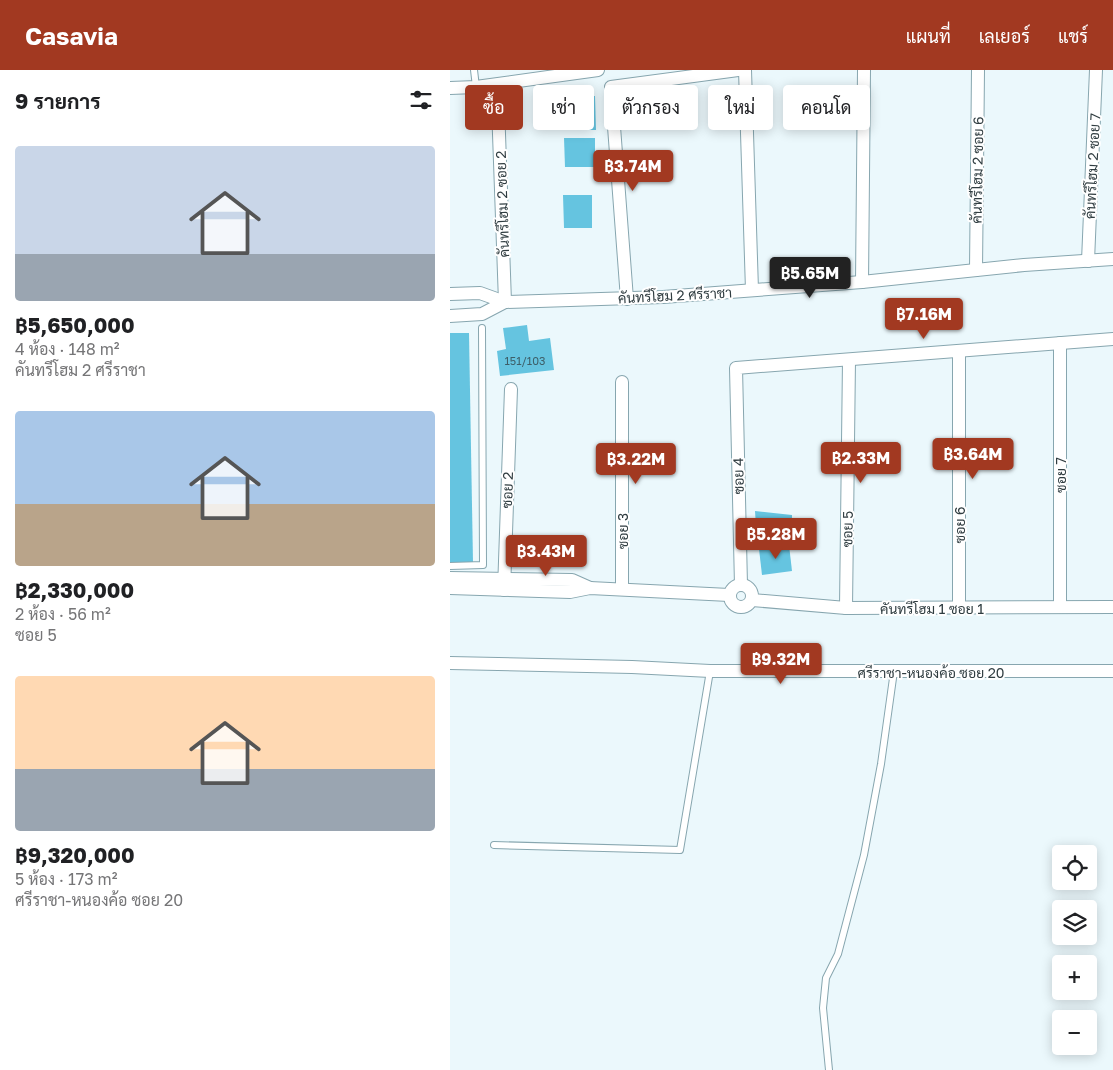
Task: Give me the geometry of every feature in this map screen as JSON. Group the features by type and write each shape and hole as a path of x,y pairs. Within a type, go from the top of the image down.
{"street":[{"path":"490,85 595,70"},
{"path":"627,298 611,87 738,70"},
{"path":"745,70 752,290"},
{"path":"862,282 864,70"},
{"name":"คันทรีโฮม 2 ซอย 6","path":"976,270 978,70"},
{"name":"คันทรีโฮม 2 ซอย 7","path":"1088,261 1096,70"},
{"path":"450,88 465,87"},
{"name":"คันทรีโฮม 2 ซอย 2","path":"499,130 506,302"},
{"name":"คันทรีโฮม 2 ศรีราชา","path":"450,294 480,293 506,302 627,298 862,282 1024,265 1113,259"},
{"name":"คันทรีโฮม 2 ศรีราชา","path":"450,316 482,314 506,302"},
{"path":"848,360 1113,339"},
{"name":"ซอย 7","path":"1060,343 1060,607"},
{"name":"ซอย 6","path":"959,351 959,608"},
{"name":"ซอย 4","path":"740,585 736,368 848,360"},
{"name":"ซอย 5","path":"846,608 848,360"},
{"name":"ซอย 3","path":"622,382 622,589"},
{"name":"ซอย 2","path":"504,584 511,389"},
{"path":"450,578 504,584"},
{"path":"450,588 572,580 590,588 729,595"},
{"path":"735,586 746,586 752,594 752,600 749,605 738,608 730,601 729,595 735,586"},
{"name":"คันทรีโฮม 1 ซอย 1","path":"752,600 846,608 1113,607"},
{"name":"ศรีราชา-หนองค้อ ซอย 20","path":"450,663 632,667 710,671 1113,671"}],"lane":[{"path":"474,70 476,85"},
{"path":"450,566 483,565 482,328"},
{"path":"494,845 680,850 710,671"},
{"path":"830,1070 823,1008 826,978 838,954 864,855 882,764 894,672"}],"building":[{"path":"595,96 596,130 594,130"},
{"path":"564,138 595,138 595,167 565,167"},
{"path":"563,195 592,195 592,228 564,228"},
{"path":"527,325 529,341 550,338 554,370 500,376 497,351 506,349 503,328"},
{"path":"450,333 469,333 473,562 450,563"},
{"path":"755,511 792,515 792,535 784,535 785,541 757,542"},
{"path":"789,545 792,571 762,575 759,549"}]}
